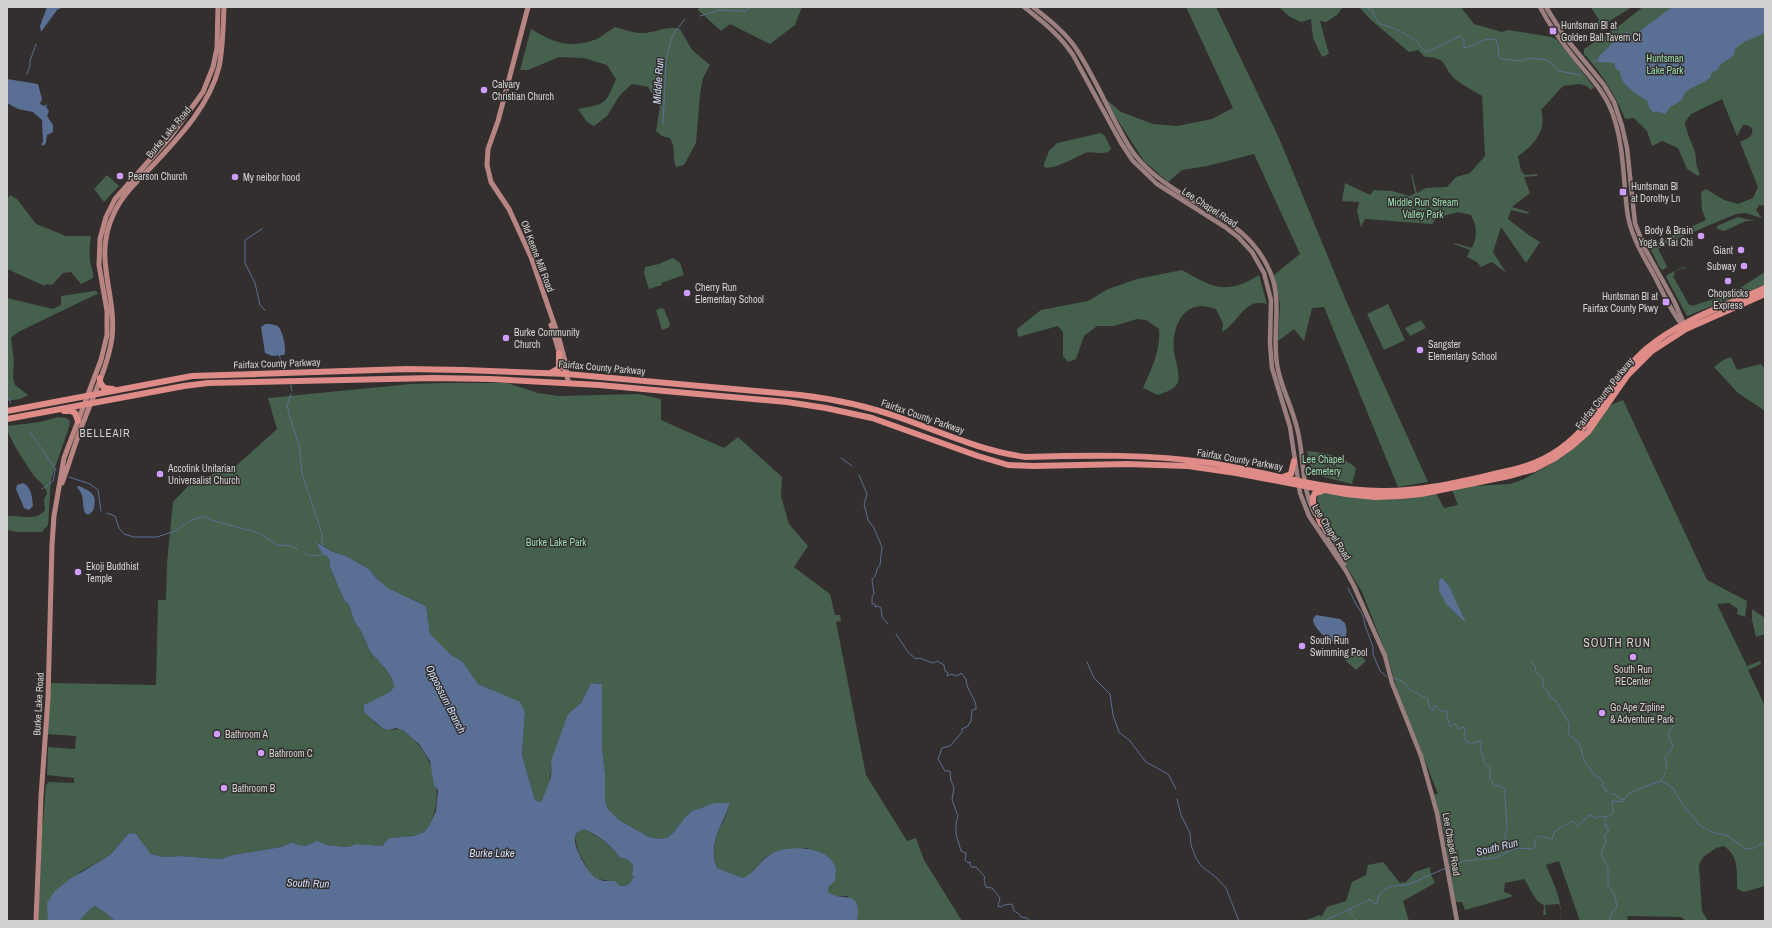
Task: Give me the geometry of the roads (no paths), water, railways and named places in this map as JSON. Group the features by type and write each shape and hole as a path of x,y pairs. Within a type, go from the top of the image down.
{"highway":[{"name":"Fairfax County Parkway","path":"7,419 87,403 208,383 433,378 569,383 787,402 826,408 883,422 978,456 1008,464 1033,466 1127,464 1188,466 1356,490 1402,491 1503,472 1534,463 1559,449 1574,437 1591,419 1616,381 1651,345 1684,326 1765,288"},
{"name":"Fairfax County Parkway","path":"7,411 192,376 271,372 422,369 567,374 800,394 865,407 897,416 978,447 1004,454 1026,457 1169,458 1211,463 1280,477 1324,490 1367,496 1406,496 1509,476 1539,467 1559,456 1576,443 1594,423 1634,368 1657,347 1684,326 1765,294"},
{"path":"548,373 559,368 559,353"},
{"path":"100,378 102,385 107,389 130,387"},
{"path":"47,412 71,410 77,416 78,422"},
{"path":"1280,477 1291,474 1294,461"},
{"path":"1321,524 1313,500 1315,493 1324,490"}],"main road":[{"name":"Burke Lake Road","path":"36,921 48,692 54,516 60,488 101,360 107,335 107,311 99,256 103,225 107,214 120,194 171,136 203,92 213,67 215,57 218,7"},
{"name":"Burke Lake Road","path":"90,395 100,378 110,350 112,336 113,312 104,256 105,240 109,224 122,198 169,148 197,112 209,93 216,76 220,58 224,7"},
{"name":"Old Keene Mill Road","path":"528,7 498,121 488,149 487,161 491,182 509,209 527,247 558,335 569,383"},
{"name":"Lee Chapel Road","path":"1024,7 1051,28 1065,43 1124,149 1139,168 1157,184 1230,230 1252,252 1262,268 1270,293 1273,344 1279,371 1299,436 1301,483 1309,516 1346,571"},
{"name":"Lee Chapel Road","path":"1033,7 1058,28 1074,46 1125,140 1140,162 1161,180 1230,223 1248,238 1258,250 1267,266 1275,288 1277,308 1272,368 1290,426 1294,461 1310,506 1341,559 1385,656 1392,683 1419,751 1437,812 1457,921"},
{"path":"1540,7 1560,39 1599,88 1609,104 1622,149 1627,210 1632,233 1663,294 1684,326"},
{"path":"1546,7 1570,45 1604,85 1617,109 1627,148 1634,223 1644,247 1674,301 1684,326"},
{"name":"Old Keene Mill Road","path":"548,308 553,335 567,374"},
{"name":"Burke Lake Road","path":"60,488 60,472 64,458 87,403"}],"water":[{"path":"47,7 63,7 57,10 41,32 40,26"},
{"path":"1672,7 1765,7 1765,33 1744,42 1735,49 1734,55 1721,64 1717,70 1711,73 1711,77 1708,80 1686,92 1682,100 1671,106 1665,114 1656,111 1654,113 1650,109 1647,101 1626,85 1620,71 1616,69 1614,63 1598,62 1599,56 1615,41 1626,35 1625,31 1630,34 1636,34"},
{"path":"7,79 38,84 42,99 40,104 44,106 47,104 46,107 49,111 47,116 53,125 53,132 47,135 46,143 43,146 41,144 43,142 42,120 33,112 18,109 7,103"},
{"path":"265,324 271,324 279,327 284,342 284,355 272,356 265,353 261,327"},
{"path":"23,483 28,487 32,496 33,506 29,510 24,508 16,489 17,485"},
{"path":"79,486 93,494 94,497 95,501 93,511 88,515 85,513 82,497 77,487"},
{"name":"Burke Lake","path":"316,542 369,569 377,579 388,588 426,606 430,634 450,654 463,662 478,684 520,702 525,712 522,755 535,800 541,802 548,787 552,771 551,761 568,714 581,703 591,683 602,684 602,748 605,773 605,801 608,809 619,820 649,837 660,839 668,837 673,833 686,816 692,811 715,803 730,803 715,843 714,859 717,868 743,878 751,873 763,860 778,851 796,848 823,854 830,859 835,866 836,872 835,881 828,887 828,892 833,895 854,900 857,904 858,910 857,921 115,921 95,906 90,909 79,921 48,921 47,903 55,891 70,879 110,855 129,833 136,834 151,854 163,857 180,856 221,859 233,855 281,847 293,842 302,846 317,841 327,845 348,847 356,844 382,846 389,838 413,836 424,832 429,826 436,811 438,790 434,785 430,761 419,744 404,731 396,728 389,730 382,728 364,712 364,705 390,692 394,687 392,679 386,669 371,653 361,631 354,621 349,605 344,600 330,567 329,558 322,553","holes":["584,829 599,837 608,844 619,857 628,860 633,865 632,875 634,877 628,885 620,886 615,881 601,880 596,878 589,871 576,847 575,841 576,834"]},
{"path":"1442,578 1449,586 1466,623 1446,604 1439,590 1439,580"},
{"path":"1316,615 1340,619 1345,623 1346,635 1344,640 1339,645 1331,641 1319,631 1313,619"}],"waterway":[{"name":"Middle Run","path":"700,16 720,10 745,11 751,7"},
{"path":"1365,7 1372,10 1378,23 1397,30 1410,37 1427,52 1460,36 1464,40 1464,47 1466,48 1484,40 1492,39 1496,40 1499,49 1498,56 1501,59 1520,61 1529,58 1547,60 1559,71 1580,75"},
{"name":"Middle Run","path":"663,125 666,61 674,33 685,19"},
{"path":"27,74 36,44"},
{"name":"Middle Run","path":"1593,63 1595,60 1598,61"},
{"path":"262,229 245,240 245,263 255,283 260,305 265,310"},
{"path":"279,355 284,368"},
{"path":"291,385 292,391"},
{"path":"291,394 287,405 299,445 302,473 321,530"},
{"name":"Oppossum Branch","path":"7,396 11,403"},
{"name":"Oppossum Branch","path":"30,432 56,470"},
{"path":"841,458 852,466"},
{"path":"42,489 53,481 55,470"},
{"path":"859,475 867,494 864,504 868,520 874,528 882,547 880,565 872,580 874,594 872,597 872,604 875,604 875,607 878,606 881,608 882,617 888,624"},
{"name":"Oppossum Branch","path":"69,477 90,484 98,490 101,511"},
{"name":"Oppossum Branch","path":"107,513 115,516 119,528 124,534 134,537 157,537 175,531 191,520 204,516 211,520 259,533 277,545 292,546 298,550"},
{"path":"322,532 322,546"},
{"name":"Oppossum Branch","path":"303,552 313,556 325,554"},
{"path":"1348,588 1363,615 1373,647 1373,654 1380,671 1387,677"},
{"path":"896,634 908,652 916,659 919,658 933,663 937,661 944,665 945,671 948,673 947,676 951,674 957,676 961,673 966,679 966,683 975,702 976,709 972,710 971,721 968,726 962,729 962,732 950,746 942,748 938,759 945,771 950,771 951,781 954,787 952,800 958,816 956,823 956,834 961,851 966,853 965,860 968,863 970,862 971,867 976,867 985,877 984,880 986,887 992,888 1000,898 998,906 1001,907 1012,904 1014,911 1021,917 1027,918 1030,921"},
{"path":"1087,662 1094,678 1110,694 1113,715 1119,732 1130,741 1146,762 1168,774 1176,789"},
{"path":"1531,662 1536,667 1537,673 1543,678 1543,688 1549,693 1549,696 1556,701 1569,723 1568,734 1579,743 1585,762 1596,777 1600,778 1603,783 1602,785 1605,788 1604,790 1609,792"},
{"path":"1394,678 1402,681 1412,691 1428,699 1429,707 1432,710 1434,710 1433,707 1436,705 1438,709 1443,712 1447,711 1450,726 1452,727 1455,723 1458,729 1463,727 1465,729 1464,739 1471,744 1478,741 1482,743 1480,748 1482,752 1481,754 1484,763 1490,768 1490,778 1495,787 1498,785 1506,789 1504,792 1507,826 1505,838 1506,843 1510,843"},
{"path":"1666,769 1667,766 1665,757 1673,747 1668,734 1673,726 1672,721"},
{"path":"1661,781 1665,773"},
{"name":"South Run","path":"1449,867 1465,861 1494,858 1517,848 1533,849 1535,847 1535,840 1538,836 1552,839 1555,831 1572,821 1577,826 1590,815 1596,818 1601,816 1608,817 1613,813 1612,801 1622,802 1629,793 1660,781 1673,788 1684,807 1689,811 1699,825 1712,832 1728,836 1746,849 1754,848 1765,842"},
{"path":"1611,794 1615,794 1620,799 1624,800"},
{"path":"1177,799 1181,815 1190,833 1191,845 1196,858 1201,866 1217,878 1226,888 1239,921"},
{"path":"1604,818 1606,821 1604,825 1607,825 1606,828 1609,830 1604,836 1606,842 1601,854 1608,868 1608,885 1614,894 1617,906 1610,916 1610,921"},
{"name":"South Run","path":"1324,921 1369,900 1375,904 1377,903 1379,895 1385,889 1392,886 1407,885 1446,868"},
{"name":"South Run","path":"1351,908 1350,912 1353,915"}],"place":[{"name":"Huntsman Bl at Golden Ball Tavern Ct","path":"1553,31"},
{"name":"Calvary Christian Church","path":"484,90"},
{"name":"Pearson Church","path":"120,176"},
{"name":"My neibor hood","path":"235,177"},
{"name":"Huntsman Bl at Dorothy Ln","path":"1623,192"},
{"name":"Body & Brain Yoga & Tai Chi","path":"1701,236"},
{"name":"Giant","path":"1741,250"},
{"name":"Subway","path":"1744,266"},
{"name":"Chopsticks Express","path":"1728,281"},
{"name":"Cherry Run Elementary School","path":"687,293"},
{"name":"Huntsman Bl at Fairfax County Pkwy","path":"1666,302"},
{"name":"Burke Community Church","path":"506,338"},
{"name":"Sangster Elementary School","path":"1420,350"},
{"name":"Accotink Unitarian Universalist Church","path":"160,474"},
{"name":"Ekoji Buddhist Temple","path":"78,572"},
{"name":"South Run Swimming Pool","path":"1302,646"},
{"name":"South Run RECenter","path":"1633,657"},
{"name":"Go Ape Zipline & Adventure Park","path":"1602,713"},
{"name":"Bathroom A","path":"217,734"},
{"name":"Bathroom C","path":"261,753"},
{"name":"Bathroom B","path":"224,788"}],"district":[{"name":"BELLEAIR","path":"105,433"},
{"name":"SOUTH RUN","path":"1617,643"}],"park label":[{"name":"Huntsman Lake Park","path":"1665,64"},
{"name":"Middle Run Stream Valley Park","path":"1423,208"},
{"name":"Lee Chapel Cemetery","path":"1323,464"},
{"name":"Burke Lake Park","path":"556,542"}]}
